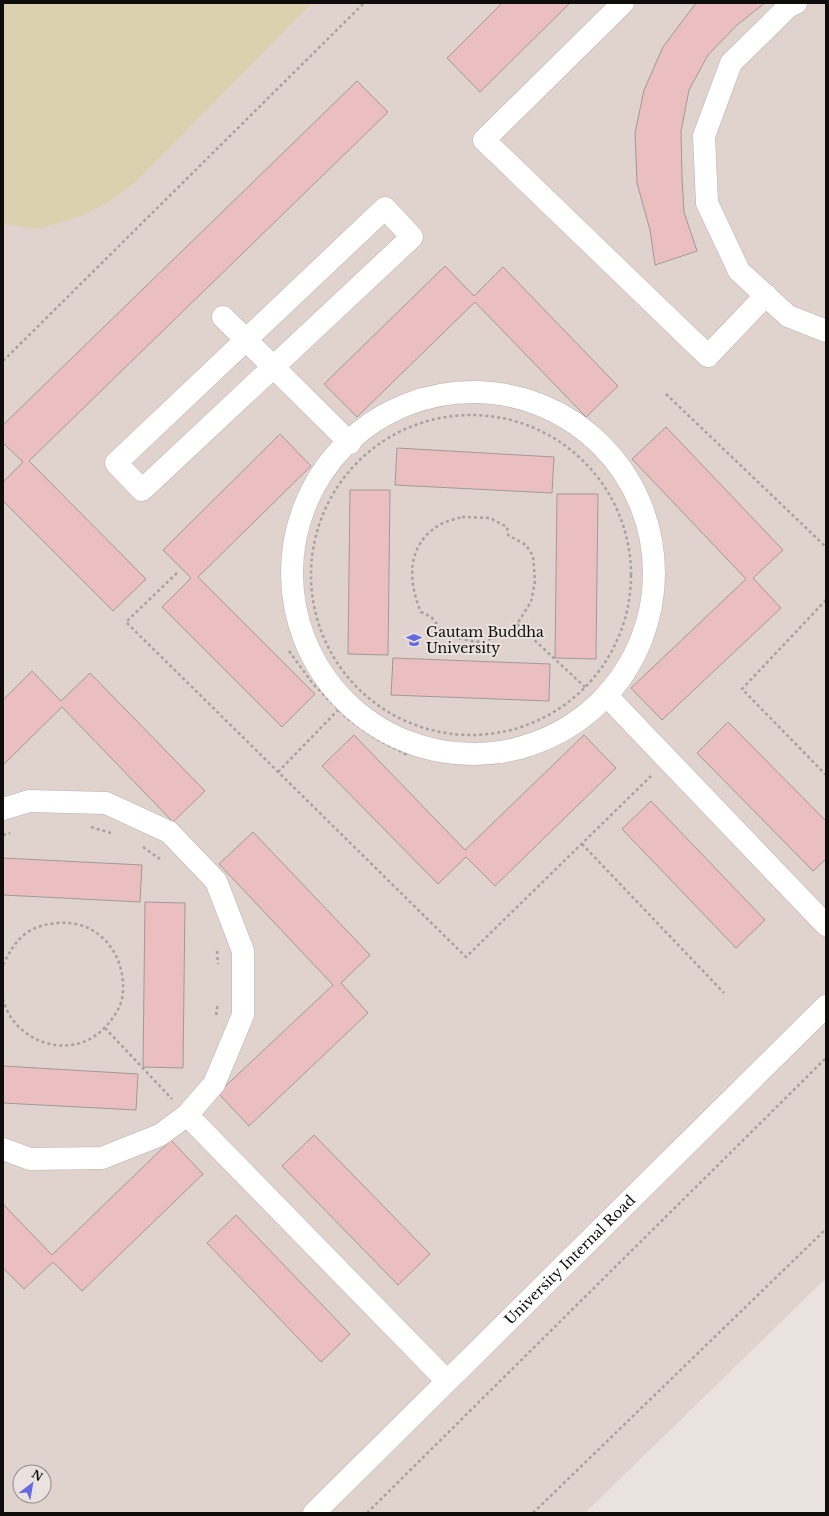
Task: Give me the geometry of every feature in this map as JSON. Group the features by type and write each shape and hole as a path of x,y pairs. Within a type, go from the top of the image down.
{"lane":[{"path":"623,3 484,140 708,356 766,296"},
{"path":"796,3 788,7 731,63 704,136 707,203 739,271 788,316 826,331"},
{"path":"385,208 412,238 142,490 116,463 246,340 385,208"},
{"path":"223,317 350,443"},
{"path":"438,393 515,395 579,424 626,473 654,543 653,607 624,677 607,696 597,707 570,728 507,753 440,752 376,727 327,682 295,613 292,546 319,474 376,417 419,398 438,393"},
{"path":"607,696 826,925"},
{"path":"3,808 29,801 106,803 169,832 216,881 243,950 243,1015 214,1084 187,1115 160,1135 102,1158 30,1160 3,1149"},
{"name":"University Internal Road","path":"314,1513 826,1006"},
{"path":"187,1115 447,1381"}],"path":[{"path":"3,361 364,3"},
{"path":"666,394 826,547"},
{"path":"446,416 489,416 530,426 562,444 568,448 598,478 620,515 630,556 630,599 618,640 596,676 585,687 566,704 530,724 490,734 449,734 410,723 392,713 374,702 345,674 324,639 312,599 311,558 320,518 339,482 368,451 405,428 432,420 446,416"},
{"path":"476,516 490,518 507,527 508,535 526,544 533,556 535,581 531,602 517,624 500,637 476,642 458,638 438,628 436,620 430,615 421,612 412,586 411,570 415,553 424,538 441,524 462,517 476,516"},
{"path":"178,573 126,622 466,957 668,759"},
{"path":"826,600 742,689 826,775"},
{"path":"517,624 585,687"},
{"path":"289,651 313,684 348,719 376,738 409,756"},
{"path":"278,772 339,709"},
{"path":"85,826 112,833"},
{"path":"3,835 16,830"},
{"path":"582,844 724,993"},
{"path":"139,845 165,862"},
{"path":"3,965 12,948 26,933 45,924 66,922 86,927 104,938 116,954 123,972 123,993 117,1012 105,1028 89,1039 70,1045 50,1044 31,1037 16,1024 5,1007 3,999"},
{"path":"216,947 219,970"},
{"path":"216,1016 219,1000"},
{"path":"105,1028 187,1115"},
{"path":"367,1513 826,1058"},
{"path":"166,1102 175,1092"},
{"path":"533,1513 826,1229"}],"shaded area":[{"name":"Gautam Buddha University","path":"3,3 826,3 826,1278 585,1513 3,1513"},
{"path":"3,3 312,3 134,183 109,202 78,217 38,229 3,224"}],"building":[{"path":"502,3 570,3 480,92 447,58"},
{"path":"696,3 765,3 737,25 708,55 689,90 681,131 682,177 684,212 697,251 655,265 650,230 637,183 635,133 644,90 663,47"},
{"path":"357,81 388,112 29,461 146,579 113,611 3,501 3,482 23,462 3,443 3,425"},
{"path":"445,266 474,296 503,267 618,386 586,417 475,302 357,417 324,384"},
{"path":"666,427 783,550 753,578 781,608 662,720 631,688 746,579 632,459"},
{"path":"280,434 311,466 198,577 315,694 282,727 162,607 191,578 163,550"},
{"path":"397,448 554,457 552,493 395,485"},
{"path":"350,490 390,490 388,655 348,654"},
{"path":"557,494 598,494 596,659 555,658"},
{"path":"393,658 550,664 549,701 391,695"},
{"path":"32,671 61,701 90,673 205,791 173,822 62,707 3,765 3,700"},
{"path":"728,722 826,821 826,859 813,871 697,753"},
{"path":"354,735 465,850 584,735 616,768 495,886 466,857 438,884 322,766"},
{"path":"651,801 765,920 736,948 622,829"},
{"path":"253,832 370,955 341,983 368,1013 249,1126 218,1093 333,985 219,864"},
{"path":"3,858 142,865 140,902 3,895"},
{"path":"145,902 185,903 183,1068 143,1067"},
{"path":"3,1066 138,1074 136,1110 3,1103"},
{"path":"314,1135 430,1254 398,1285 282,1166"},
{"path":"171,1140 203,1174 82,1291 53,1262 24,1289 3,1268 3,1204 52,1255"},
{"path":"236,1215 350,1334 321,1362 207,1243"}],"place":[{"name":"Gautam Buddha University","path":"414,640"}]}
